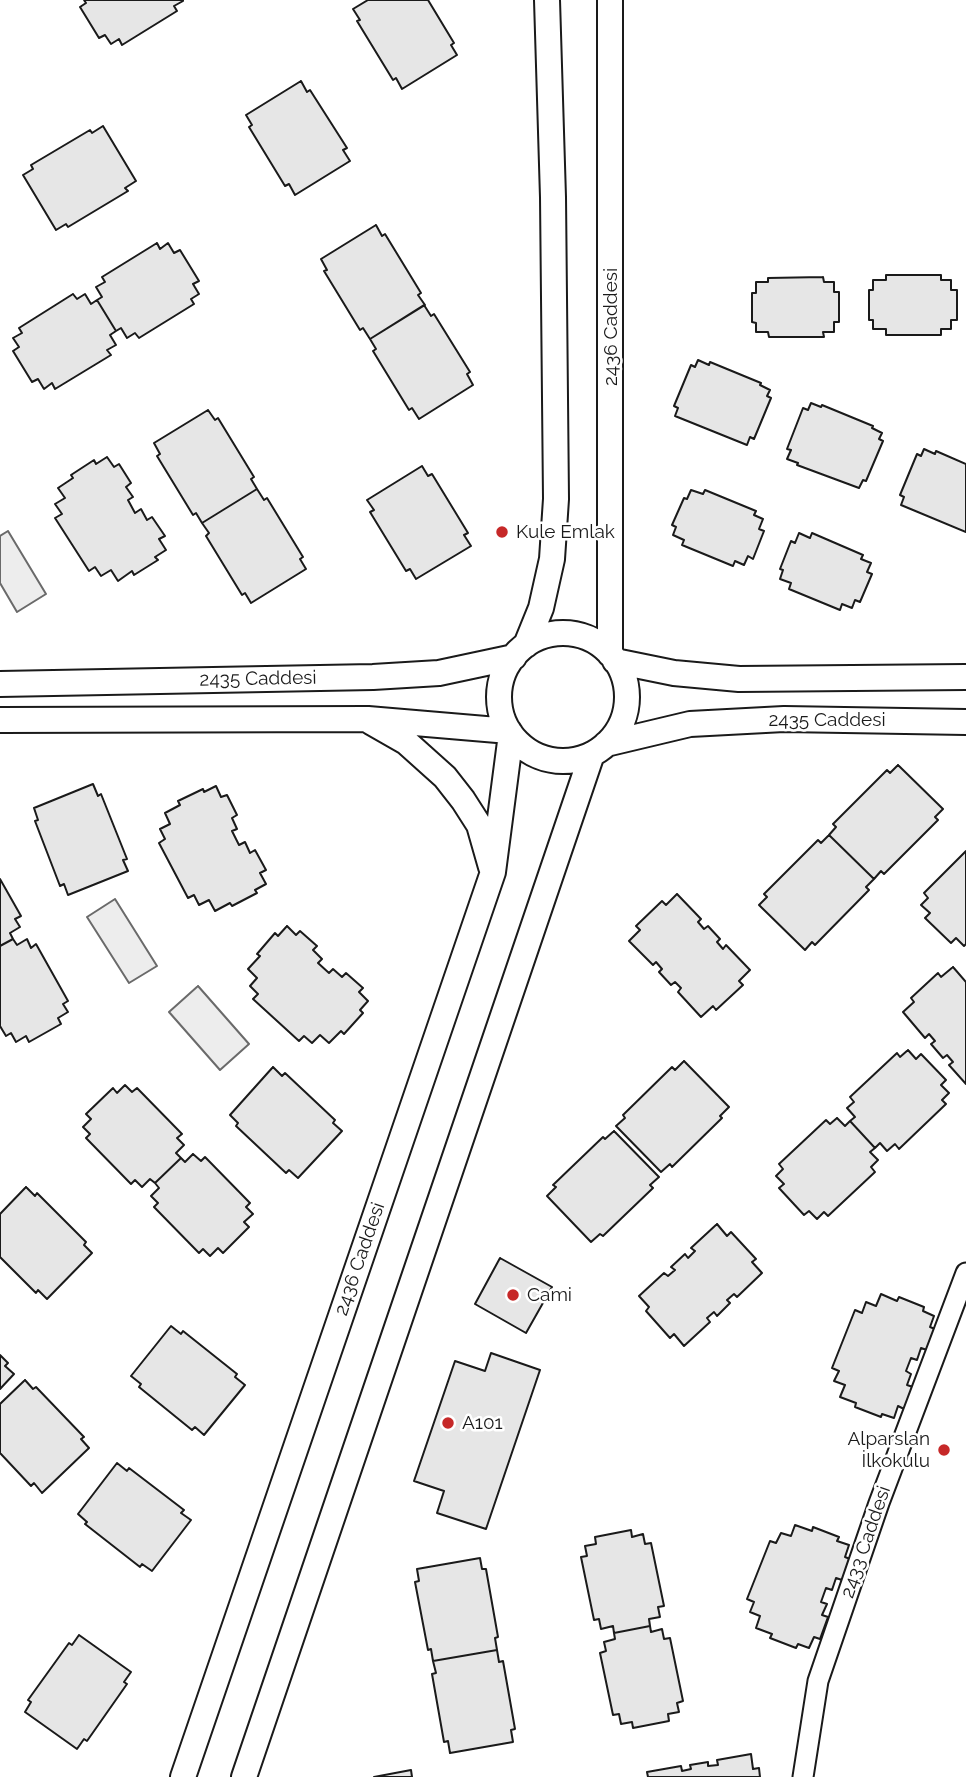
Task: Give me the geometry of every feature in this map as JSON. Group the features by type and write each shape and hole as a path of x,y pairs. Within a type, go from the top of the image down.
{"street":[{"path":"510,733 502,717 499,693 502,677 520,651 541,608 552,559 556,499 547,0"},
{"name":"2436 Caddesi","path":"610,0 613,657"},
{"name":"2435 Caddesi","path":"0,684 373,677 439,673 520,651 549,635 574,634 597,643 613,657 674,673 739,680 966,677"},
{"path":"244,1777 599,749 621,724 627,700 623,676 613,657"},
{"path":"368,719 406,742 445,777 479,825 493,872"},
{"name":"2435 Caddesi","path":"0,720 368,719 510,733 529,751 552,760 568,761 599,749 690,724 784,719 966,722"},
{"name":"2436 Caddesi","path":"183,1777 493,872 510,733"},
{"name":"2433 Caddesi","path":"803,1777 818,1681 879,1503 966,1273"}],"shaded area":[{"path":"8,531 46,594 17,612 0,583 0,536"},
{"path":"115,899 157,966 129,983 87,917"},
{"path":"198,986 249,1044 220,1070 169,1012"}],"building":[{"path":"84,0 183,1 174,6 177,11 122,45 119,39 111,44 105,35 99,38 80,7 86,3"},
{"path":"368,0 428,0 454,43 451,45 457,55 402,89 396,78 393,80 357,21 360,20 353,9"},
{"path":"301,81 307,92 310,90 347,148 343,150 350,161 295,195 289,184 285,186 249,127 252,125 246,115"},
{"path":"103,126 136,181 125,188 128,191 68,227 66,224 56,230 23,175 33,169 31,165 90,130 92,133"},
{"path":"376,225 382,236 385,234 421,293 418,295 425,305 370,339 363,328 360,330 324,271 327,270 321,259"},
{"path":"157,243 160,249 168,243 174,253 180,250 199,281 193,284 199,294 191,299 194,304 139,338 135,333 127,338 121,328 116,331 97,300 102,297 96,287 105,282 102,277"},
{"path":"886,275 941,275 941,280 951,280 951,290 957,290 957,320 951,320 951,329 941,329 941,335 886,335 886,329 873,329 873,320 869,320 869,290 873,290 873,280 886,280"},
{"path":"823,277 824,282 834,282 834,292 839,292 839,322 834,322 834,332 823,332 824,337 769,337 768,332 756,332 756,323 752,322 752,293 756,293 756,282 768,282 768,278"},
{"path":"73,294 77,299 85,294 91,304 97,300 116,331 110,335 116,345 107,350 111,355 55,389 52,383 44,389 38,379 32,382 13,351 19,347 13,338 22,333 19,328"},
{"path":"424,305 431,316 434,314 470,372 467,374 473,385 419,419 412,408 409,410 373,351 376,349 370,339"},
{"path":"698,360 709,365 710,362 761,383 760,385 770,390 767,396 771,398 754,439 750,437 747,445 675,416 678,408 674,406 691,365 695,367"},
{"path":"811,403 873,426 872,428 882,433 879,439 883,441 866,481 863,480 859,488 787,459 791,450 787,449 803,408 808,410"},
{"path":"208,410 215,420 218,418 254,477 251,479 257,489 202,523 196,513 193,515 157,456 160,454 154,443"},
{"path":"924,449 935,454 936,451 966,464 966,532 901,505 904,497 900,495 917,454 921,456"},
{"path":"107,457 114,467 119,464 131,483 126,487 133,497 128,500 135,513 141,509 147,520 152,517 165,536 159,539 166,550 155,557 158,560 134,575 132,571 118,581 111,570 101,576 95,567 89,571 55,518 62,514 55,504 65,498 58,488 73,478 71,475 94,460 96,464"},
{"path":"422,466 428,476 432,474 468,533 464,535 471,546 416,579 410,569 406,571 370,512 374,510 367,500"},
{"path":"257,489 264,500 267,498 303,557 300,559 306,569 251,603 245,593 242,595 206,536 209,533 202,523"},
{"path":"691,490 703,494 705,490 756,511 754,515 763,519 759,529 764,531 753,559 748,556 744,565 735,561 733,566 682,545 684,540 673,535 676,527 672,525 684,498 687,499"},
{"path":"799,533 810,538 812,533 863,555 861,559 871,563 867,572 872,574 860,602 855,600 852,608 842,604 840,610 789,589 791,583 780,579 783,570 780,569 791,541 795,543"},
{"path":"898,765 943,809 935,817 938,820 884,874 881,871 874,879 829,835 836,827 833,824 887,770 890,773"},
{"path":"93,784 98,796 101,794 127,859 123,860 128,871 68,895 64,884 60,886 35,821 38,820 34,808"},
{"path":"216,786 221,797 227,795 237,815 232,818 237,829 232,831 239,845 245,842 250,853 255,850 266,870 260,873 266,884 255,890 257,893 232,906 230,903 215,911 209,900 199,905 194,895 188,898 159,843 165,839 160,829 170,824 165,813 180,805 178,801"},
{"path":"829,835 874,879 866,887 869,890 815,945 812,942 805,950 759,905 767,897 764,894 818,840 821,843"},
{"path":"966,851 964,946 956,938 951,943 925,918 930,913 921,905 928,898 924,893"},
{"path":"0,879 21,916 15,919 20,927 10,933 13,939 0,946"},
{"path":"677,894 701,919 698,922 704,929 708,926 720,939 717,942 723,949 726,945 750,970 739,981 743,985 716,1010 713,1006 701,1017 678,992 681,988 675,982 671,985 659,972 662,969 656,962 653,965 629,941 640,930 636,926 662,901 666,905"},
{"path":"287,926 296,935 300,931 317,946 313,950 322,959 318,963 329,973 333,969 342,977 346,973 363,988 359,992 368,1001 360,1010 363,1013 344,1034 341,1031 329,1043 320,1035 312,1043 304,1036 299,1041 253,999 258,994 250,986 257,978 248,969 275,933 278,936"},
{"path":"13,939 17,945 27,939 31,948 36,944 68,1001 63,1004 68,1012 58,1018 61,1024 29,1042 26,1036 16,1042 11,1033 6,1036 0,1026 0,946"},
{"path":"953,967 966,982 966,1084 949,1065 953,1062 947,1055 943,1058 931,1044 935,1041 929,1034 925,1038 903,1012 914,1002 911,998 938,973 941,977"},
{"path":"908,1050 916,1059 921,1054 946,1080 941,1085 949,1093 942,1100 946,1104 899,1149 895,1144 887,1151 880,1143 875,1148 850,1121 855,1117 847,1108 854,1102 850,1097 897,1053 900,1057"},
{"path":"684,1061 729,1107 720,1116 722,1118 672,1167 670,1164 661,1172 616,1126 625,1118 623,1115 672,1067 675,1070"},
{"path":"273,1067 282,1076 285,1073 335,1120 333,1123 342,1131 298,1178 289,1170 286,1173 236,1126 238,1123 230,1115"},
{"path":"125,1085 132,1092 137,1088 182,1134 177,1138 184,1145 176,1153 181,1158 155,1183 150,1179 142,1187 135,1180 131,1184 86,1138 90,1134 83,1127 91,1119 86,1114 113,1088 117,1093"},
{"path":"837,1118 845,1126 850,1121 875,1148 870,1152 878,1160 871,1167 875,1172 828,1216 824,1212 817,1219 809,1211 804,1215 779,1188 784,1184 776,1176 783,1169 779,1164 826,1120 830,1124"},
{"path":"614,1131 659,1177 650,1185 653,1188 603,1236 600,1234 591,1242 547,1196 556,1187 553,1185 603,1137 605,1139"},
{"path":"193,1154 201,1161 205,1157 250,1203 246,1207 253,1214 244,1222 249,1227 223,1253 218,1248 210,1256 203,1249 199,1253 154,1207 158,1203 151,1196 159,1188 155,1183 181,1158 185,1162"},
{"path":"26,1187 35,1196 37,1193 86,1242 84,1245 92,1253 47,1299 38,1290 36,1293 0,1257 0,1214"},
{"path":"717,1224 727,1236 731,1232 756,1259 752,1262 762,1273 737,1297 734,1294 727,1300 730,1303 717,1316 714,1312 707,1318 710,1322 684,1346 674,1334 670,1338 646,1311 649,1307 639,1296 664,1273 668,1276 675,1270 671,1267 685,1254 688,1258 695,1251 691,1248"},
{"name":"Cami","path":"500,1258 552,1287 526,1333 475,1304"},
{"path":"881,1294 897,1301 899,1297 924,1307 923,1311 934,1316 930,1327 935,1329 927,1350 921,1348 917,1360 911,1358 906,1371 911,1374 907,1385 913,1387 904,1409 898,1406 894,1418 882,1414 881,1417 855,1407 856,1403 840,1397 845,1385 834,1381 839,1371 832,1368 855,1310 862,1313 866,1302 876,1306"},
{"path":"171,1326 181,1334 183,1331 237,1374 235,1377 245,1385 204,1435 195,1427 192,1430 139,1387 141,1384 131,1376"},
{"path":"491,1353 540,1370 486,1529 437,1513 444,1491 414,1481 455,1361 485,1371"},
{"path":"0,1355 8,1363 5,1366 14,1374 0,1389"},
{"path":"25,1380 33,1389 36,1387 84,1437 81,1439 89,1448 42,1493 34,1483 31,1486 0,1453 0,1404"},
{"path":"117,1463 127,1471 129,1468 184,1510 181,1513 191,1520 152,1571 142,1564 140,1567 85,1524 87,1522 78,1514"},
{"path":"795,1525 812,1531 813,1527 839,1537 837,1541 849,1545 845,1557 850,1559 842,1580 836,1578 832,1590 826,1588 821,1602 827,1604 822,1615 828,1617 820,1639 814,1637 809,1648 798,1644 796,1648 770,1638 772,1634 756,1628 760,1616 750,1612 754,1602 747,1599 770,1541 776,1543 781,1533 791,1536"},
{"path":"631,1530 632,1537 643,1534 645,1544 651,1543 664,1606 658,1607 660,1617 649,1619 650,1626 614,1633 613,1626 601,1629 599,1619 594,1620 581,1557 587,1556 585,1546 596,1544 595,1537"},
{"path":"480,1558 482,1569 486,1569 498,1637 495,1638 497,1650 433,1661 431,1649 428,1650 415,1582 419,1581 417,1569"},
{"path":"650,1626 651,1632 662,1629 664,1639 670,1638 683,1701 677,1703 679,1712 668,1714 669,1721 633,1728 632,1722 621,1724 619,1714 613,1715 600,1653 606,1651 604,1642 615,1639 614,1633"},
{"path":"79,1635 131,1672 124,1682 127,1684 87,1741 84,1739 77,1749 25,1712 31,1702 28,1700 69,1643 72,1645"},
{"path":"497,1650 499,1662 503,1661 515,1729 511,1730 513,1742 450,1753 448,1741 444,1742 432,1674 436,1673 433,1661"},
{"path":"751,1754 753,1769 759,1768 760,1777 648,1777 647,1772 681,1766 682,1771 691,1769 690,1765 708,1762 708,1766 718,1765 717,1760"},
{"path":"411,1770 412,1777 374,1777"}],"place":[{"name":"Kule Emlak","path":"502,532"},
{"name":"Cami","path":"513,1295"},
{"name":"A101","path":"448,1423"},
{"name":"Alparslan İlkokulu","path":"944,1450"}]}
